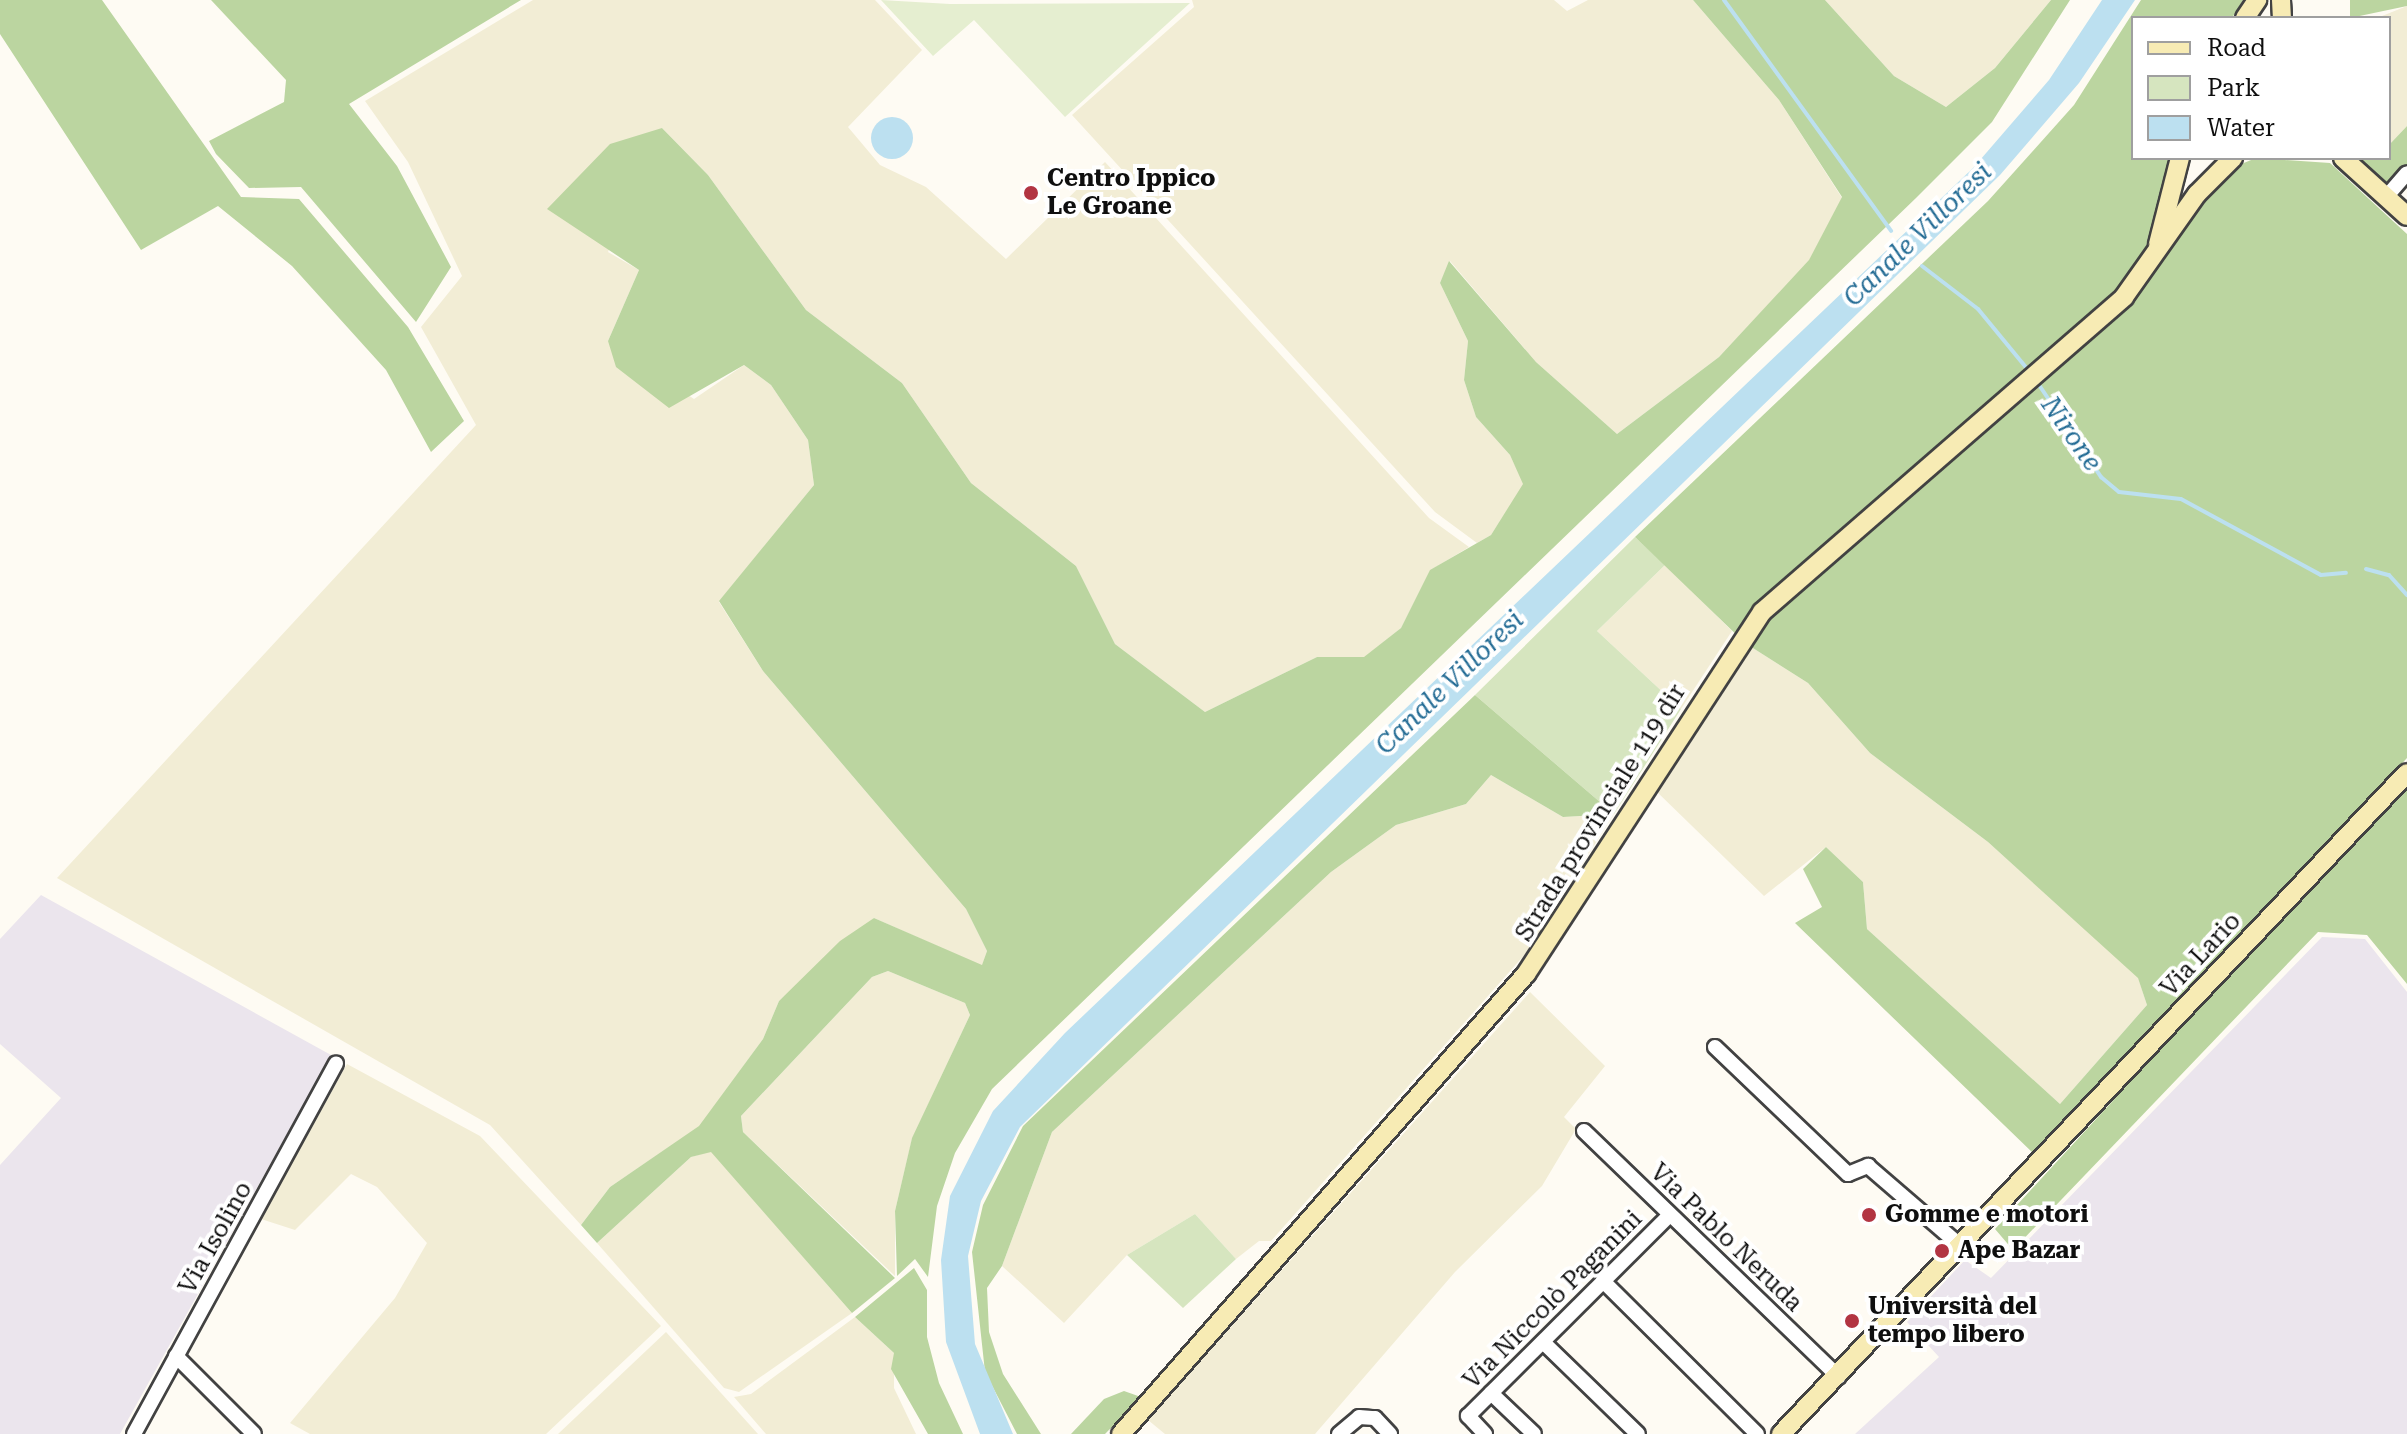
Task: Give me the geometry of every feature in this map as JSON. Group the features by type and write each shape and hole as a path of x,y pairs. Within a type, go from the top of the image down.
{"street":[{"name":"Strada provinciale 119 dir","path":"2155,254 2179,160"},
{"name":"Strada provinciale 119 dir","path":"1121,1434 1526,974 1762,612 2124,297 2231,160"},
{"path":"2343,160 2407,216"},
{"path":"2387,196 2407,173"},
{"name":"Via Lario","path":"1781,1434 1839,1377 2407,773"},
{"path":"1715,1047 1848,1174 1868,1166 1962,1247"},
{"name":"Via Isolino","path":"134,1434 336,1064"},
{"name":"Via Pablo Neruda","path":"1584,1131 1839,1377"},
{"name":"Via Niccolò Paganini","path":"1485,1434 1468,1416 1670,1215"},
{"path":"1603,1281 1757,1434"},
{"path":"1543,1342 1638,1434"},
{"path":"176,1356 254,1434"},
{"path":"1491,1393 1534,1434"},
{"path":"1339,1434 1368,1417 1390,1434"}],"shaded area":[{"path":"533,0 875,0 922,50 848,127 880,165 926,187 1006,259 1105,162 1429,518 1469,547 1431,570 1401,628 1364,658 1317,657 1205,712 1115,644 1076,566 971,483 902,383 806,310 708,175 662,128 608,252 639,270 608,341 694,399 744,365 771,385 808,440 814,485 719,602 763,671 966,909 987,951 982,966 874,918 779,1001 763,1039 700,1126 610,1187 581,1225 490,1125 57,878 476,425 421,327 462,276 408,162 365,101"},
{"path":"1192,0 1554,0 1567,11 1588,0 1693,0 1779,100 1842,198 1809,261 1719,357 1617,434 1536,362 1450,261 1440,283 1468,341 1464,380 1476,417 1510,455 1524,484 1491,535 1477,543 1435,512 1072,115 1194,7"},
{"path":"1825,0 2051,0 1995,68 1946,107 1894,76"},
{"path":"2407,6 2407,126 2391,143 2391,16 2382,16"},
{"path":"1665,565 1732,631 1681,709 1597,631"},
{"path":"1745,643 1808,683 1870,753 1988,842 2138,977 2147,1005 2060,1104 1867,929 1863,882 1826,847 1764,896 1655,790"},
{"path":"1491,775 1563,817 1614,814 1526,953 1271,1241 1259,1241 1236,1259 1195,1214 1127,1255 1064,1323 1002,1266 1052,1132 1331,872 1396,825 1466,804"},
{"path":"41,895 331,1055 120,1434 0,1434 0,1165 61,1098 0,1044 0,939"},
{"path":"2322,937 2365,939 2407,992 2407,1434 1855,1434 1939,1357 1907,1322 1965,1260 1991,1278"},
{"path":"888,971 965,1003 970,1015 912,1139 895,1211 895,1276 743,1132 741,1116 872,977"},
{"path":"1530,992 1605,1066 1564,1117 1576,1129 1542,1186 1455,1272 1315,1434 1165,1434 1148,1420"},
{"path":"347,1064 480,1136 661,1326 546,1434 310,1434 290,1423 395,1298 427,1243 377,1187 351,1174 295,1230 261,1219"},
{"path":"711,1151 852,1313 739,1392 724,1388 597,1243 691,1157"},
{"path":"855,1317 894,1353 894,1388 916,1434 766,1434 734,1397 751,1394"},
{"path":"666,1332 758,1434 558,1434"}],"green space":[{"path":"0,0 102,0 241,197 299,199 408,327 464,421 431,452 386,370 292,266 218,206 141,250 0,34"},
{"path":"211,0 521,0 349,104 397,166 451,267 416,322 301,187 249,188 216,154 209,141 284,102 286,80"},
{"path":"881,0 950,4 1190,3 1065,117 974,20 933,56"},
{"path":"1693,0 1825,0 1894,76 1946,107 1995,68 2051,0 2070,0 1992,122 992,1089 955,1153 937,1206 928,1277 915,1259 897,1276 895,1211 912,1138 970,1015 965,1003 888,971 872,977 741,1116 743,1132 895,1278 852,1313 711,1152 691,1157 597,1243 581,1225 610,1187 699,1126 763,1039 779,1001 840,941 874,918 982,965 987,951 966,909 763,671 719,601 814,485 808,440 771,385 744,365 669,408 616,367 608,341 639,270 547,209 610,144 662,128 708,175 806,310 902,383 971,483 1076,566 1115,644 1205,712 1317,657 1364,657 1401,628 1430,570 1491,535 1523,484 1510,455 1476,417 1464,380 1468,341 1440,283 1449,261 1536,362 1617,434 1719,357 1809,260 1842,197 1779,100"},
{"path":"2141,0 2243,0 2233,16 2131,16 2131,160 2170,160 2164,209 2146,248 2165,258 2196,210 2239,165 2251,160 2330,163 2407,234 2407,758 2037,1157 1795,923 1822,907 1803,869 1826,847 1863,882 1867,929 2060,1104 2147,1005 2138,978 1988,842 1870,753 1808,683 1745,643 1635,537 1988,201 2074,105"},
{"path":"2350,0 2407,0 2407,6 2350,16"},
{"path":"2407,126 2407,166 2389,187 2360,160 2391,160 2391,143"},
{"path":"1635,537 1665,565 1597,631 1681,709 1614,814 1475,695"},
{"path":"1475,695 1614,814 1563,817 1491,775 1466,804 1396,825 1331,872 1052,1132 1002,1266 987,1288 989,1332 1003,1374 1041,1434 1017,1434 985,1372 972,1252 983,1205 1023,1126"},
{"path":"2407,781 2407,984 2367,935 2318,932 2013,1250 1995,1229"},
{"path":"1195,1214 1236,1259 1183,1308 1127,1255"},
{"path":"914,1268 927,1290 927,1337 939,1383 963,1434 928,1434 891,1369 894,1353 855,1317"},
{"path":"1124,1391 1141,1397 1105,1434 1071,1434 1104,1399"}],"water":[{"name":"Canale Villoresi","path":"2102,0 2135,0 2079,83 2000,175 1020,1127 981,1201 968,1256 975,1344 1013,1434 980,1434 946,1342 941,1260 950,1196 993,1111 1065,1033 1974,167 2049,80"},
{"path":"892,117 907,123 913,138 907,153 892,159 877,153 871,138 877,123"}],"waterway":[{"name":"Nirone","path":"1724,0 1891,231"},
{"path":"1922,266 1978,309 2029,371"},
{"name":"Nirone","path":"2037,382 2101,477 2119,492 2181,499 2321,575 2346,573"},
{"name":"Nirone","path":"2366,569 2389,575 2407,595"}],"place":[{"name":"Centro Ippico Le Groane","path":"1031,193"},
{"name":"Gomme e motori","path":"1869,1215"},
{"name":"Ape Bazar","path":"1942,1251"},
{"name":"Università del tempo libero","path":"1852,1321"}]}
